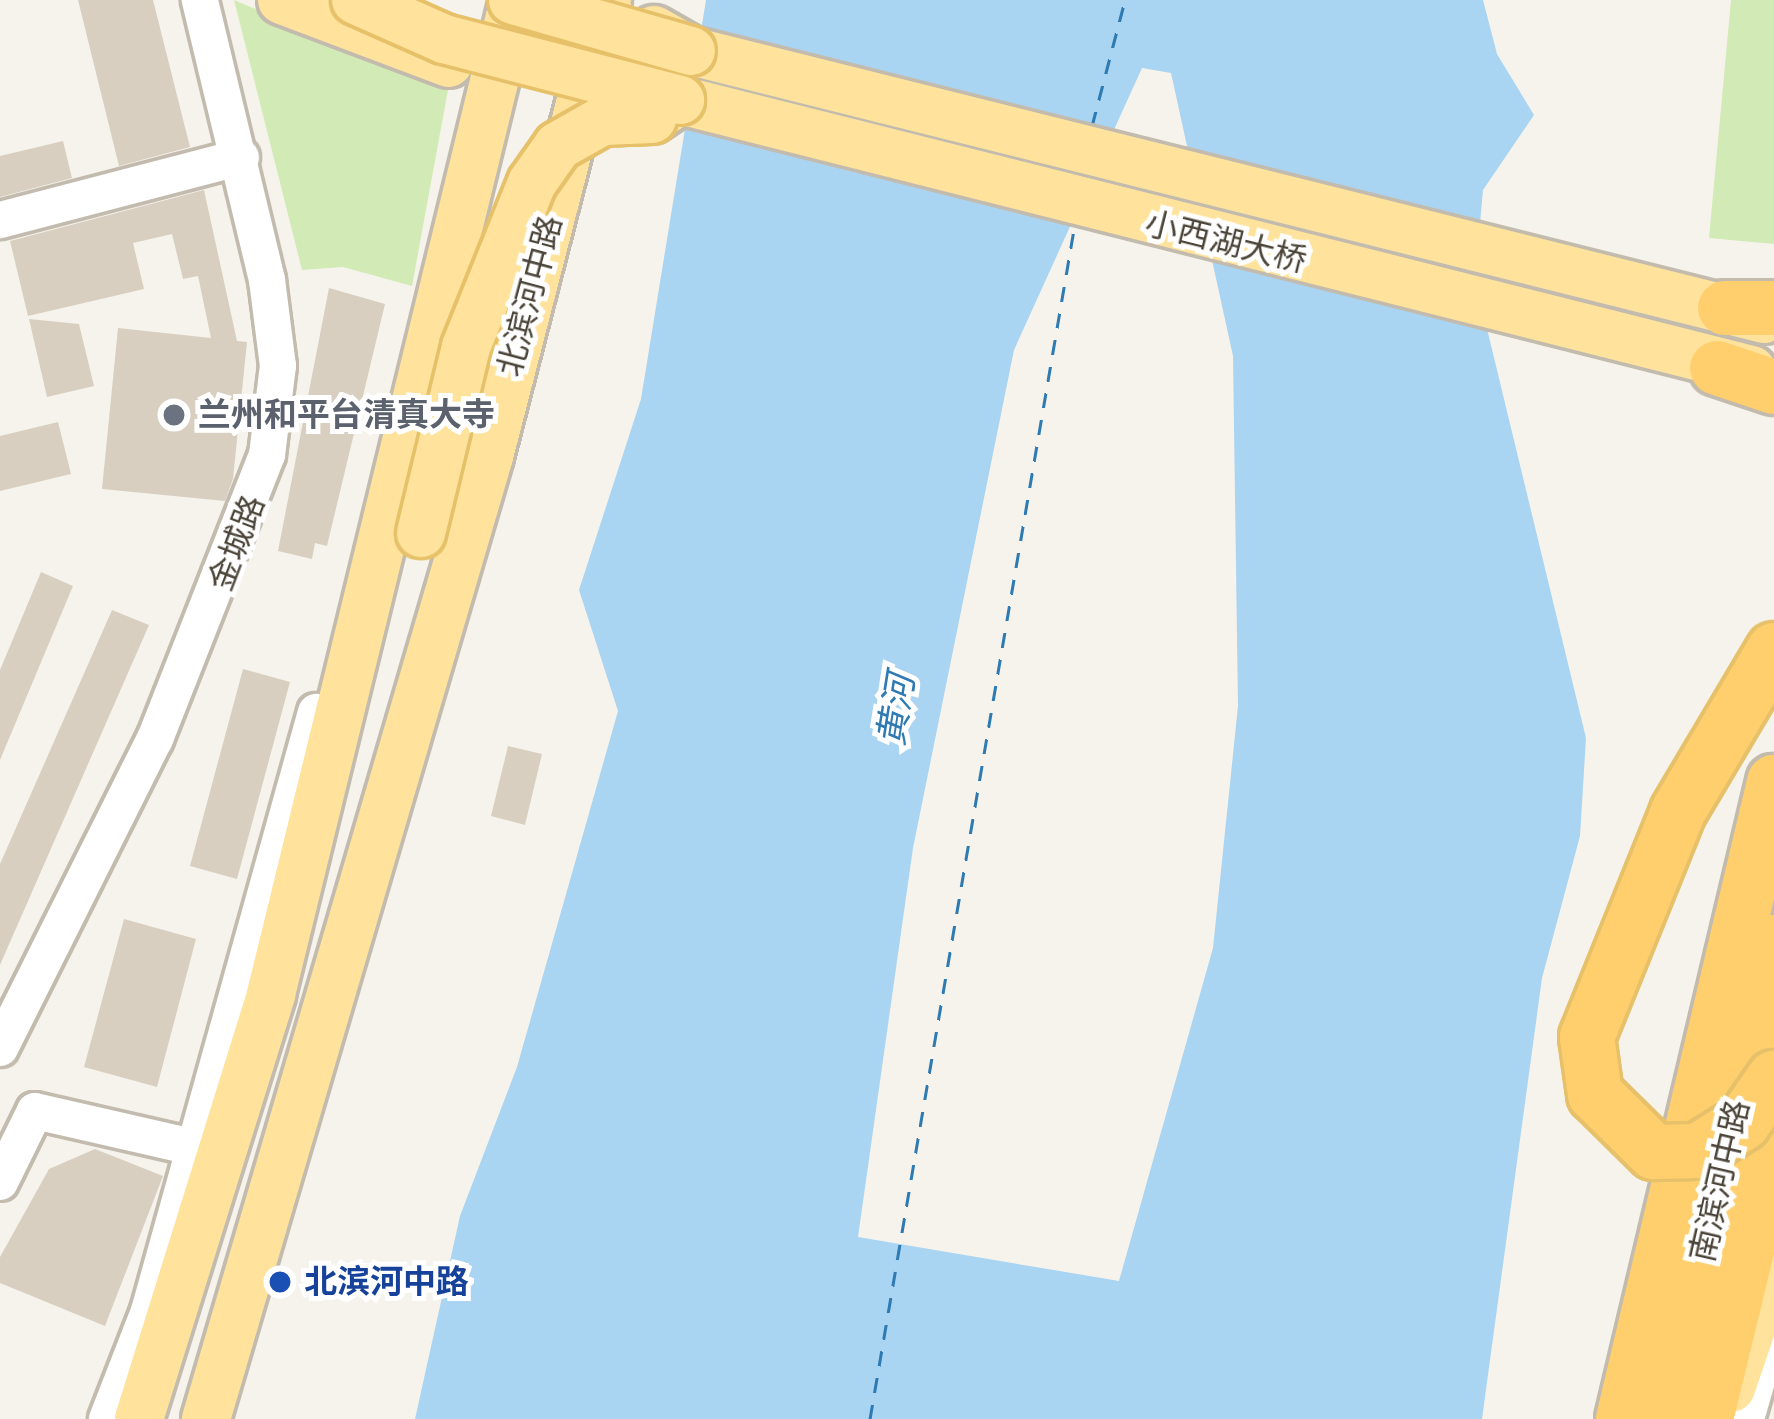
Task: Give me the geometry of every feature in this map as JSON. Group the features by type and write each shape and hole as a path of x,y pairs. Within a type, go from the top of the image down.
{"highway":[{"path":"1718,368 1774,387"},
{"path":"1774,650 1678,812 1587,1037 1595,1094 1654,1152 1698,1150 1743,1123 1774,1078"},
{"path":"1623,1419 1774,782"},
{"name":"南滨河中路","path":"1662,1419 1774,942"},
{"name":"南滨河中路","path":"1710,1419 1774,1140"}],"main road":[{"path":"282,0 499,81"},
{"name":"小西湖大桥","path":"356,0 444,39 1718,368 1774,371"},
{"path":"139,1419 271,994 499,81 514,0"},
{"name":"小西湖大桥","path":"514,0 691,51 1758,313"},
{"path":"499,81 526,0"},
{"name":"北滨河中路","path":"206,1419 308,1087 607,0"},
{"path":"624,0 691,51"},
{"path":"308,1087 341,850 466,347 532,183 558,146 602,121 652,119 680,100"},
{"path":"1710,1419 1774,1262"}],"street":[{"name":"金城路","path":"0,1048 155,739 256,499 278,366 242,158 200,0"},
{"path":"107,1419 197,1148 443,228 499,81"},
{"path":"0,220 242,158"},
{"path":"0,1182 35,1111 197,1148"},
{"path":"1746,1419 1774,1319"}],"green space":[{"path":"234,0 448,90 412,286 343,267 302,270"},
{"path":"1731,0 1774,0 1774,244 1709,238"}],"water":[{"name":"黄河","path":"706,0 1483,0 1497,54 1534,115 1483,190 1475,279 1586,738 1580,836 1542,978 1482,1419 415,1419 460,1216 517,1067 618,711 579,590 641,399","holes":["1142,68 1171,73 1233,356 1238,706 1213,948 1119,1281 858,1237 913,848 1014,350"]}],"building":[{"path":"78,0 153,0 190,147 119,166"},
{"path":"63,141 72,178 0,197 0,156"},
{"path":"204,190 237,341 247,342 233,479 225,501 102,489 118,328 211,338 198,276 183,279 172,234 133,243 144,289 28,316 10,241"},
{"path":"329,288 385,304 327,546 315,543 312,559 278,551"},
{"path":"29,319 79,324 94,386 47,397"},
{"path":"58,422 71,474 0,491 0,436"},
{"path":"41,572 73,586 0,760 0,670"},
{"path":"112,610 149,625 0,965 0,864"},
{"path":"243,669 290,682 237,879 190,866"},
{"path":"508,746 542,754 525,825 491,816"},
{"path":"124,919 196,939 157,1087 84,1067"},
{"path":"95,1149 163,1176 105,1326 0,1283 0,1257 49,1169"}],"ferry route":[{"path":"1092,126 1125,0"},
{"path":"870,1419 1075,224"}],"place":[{"name":"兰州和平台清真大寺","path":"174,415"},
{"name":"北滨河中路","path":"280,1282"}]}
